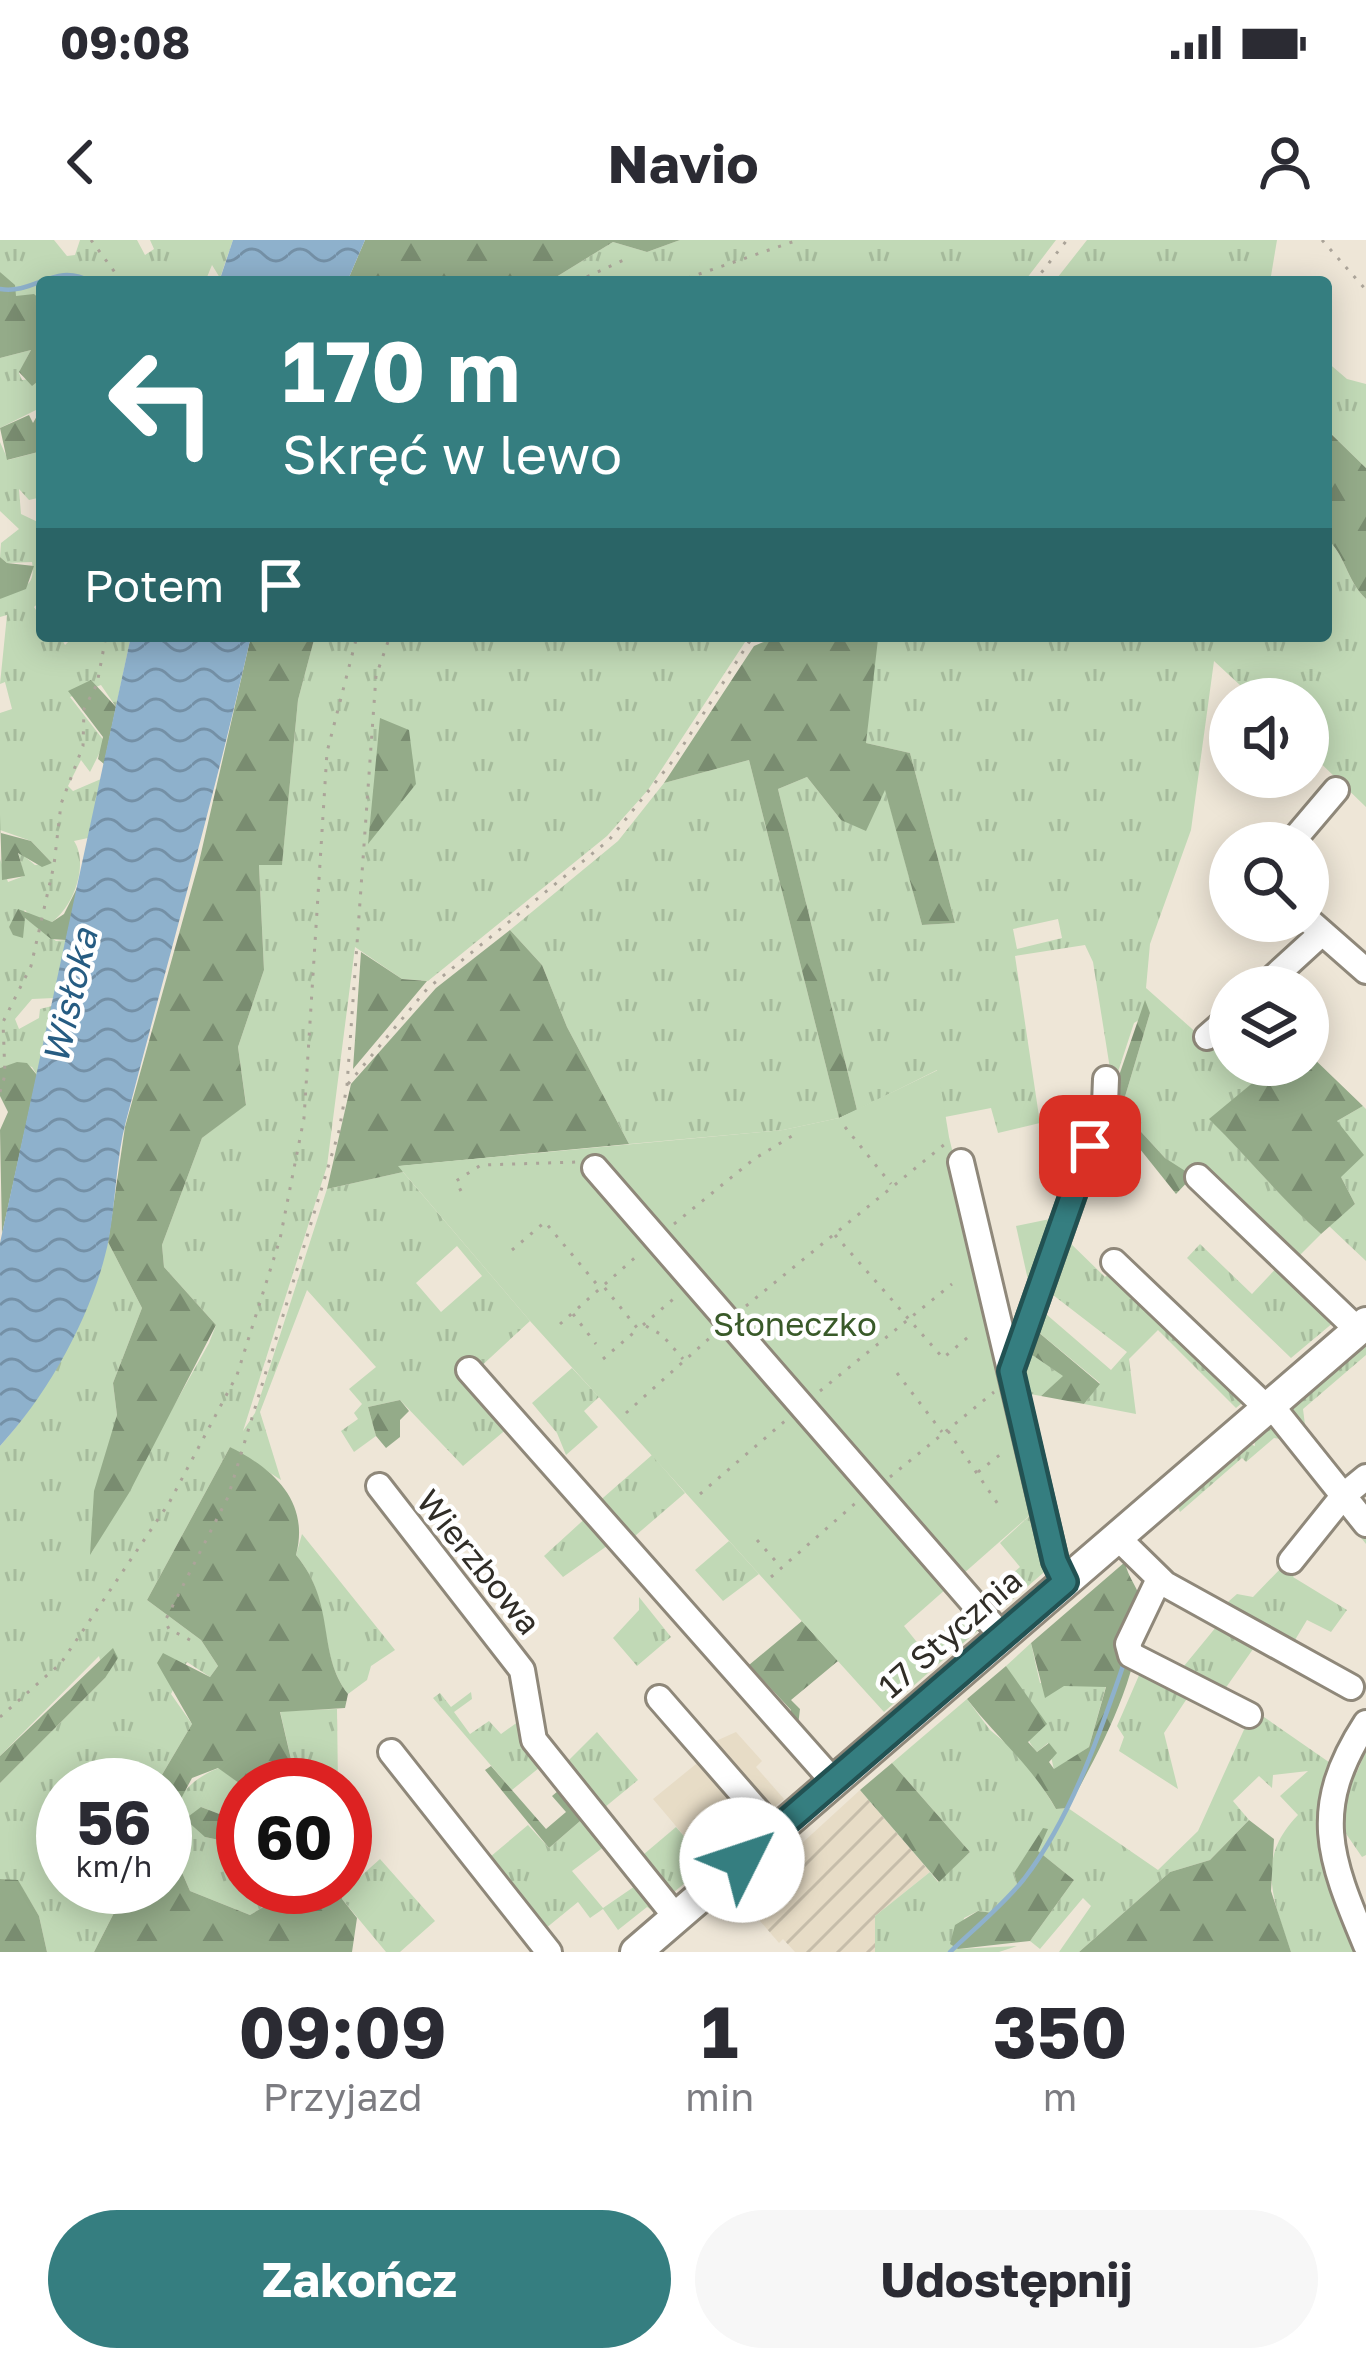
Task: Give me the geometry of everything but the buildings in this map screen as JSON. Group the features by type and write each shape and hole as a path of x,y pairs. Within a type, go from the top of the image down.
{"main road":[{"name":"17 Stycznia","path":"636,1952 1362,1326"}],"lane":[{"path":"1309,822 1336,790"},
{"path":"1329,939 1366,971"},
{"path":"1281,966 1302,942"},
{"path":"1006,1378 1105,1104 1106,1079"},
{"path":"953,1153 1006,1378 1055,1561 1065,1582"},
{"path":"595,1168 1002,1636"},
{"path":"1198,1177 1362,1326"},
{"path":"1114,1262 1268,1406 1366,1524"},
{"path":"470,1370 833,1781"},
{"path":"1291,1561 1344,1495 1366,1477"},
{"name":"Wierzbowa","path":"379,1486 522,1670 534,1740 676,1917"},
{"path":"1117,1538 1159,1579 1351,1687"},
{"path":"1159,1579 1128,1644 1131,1655 1249,1715"},
{"path":"659,1698 775,1831"},
{"path":"1366,1724 1337,1773 1328,1823 1334,1860 1366,1945"},
{"path":"391,1752 549,1952"}],"path":[{"path":"91,240 118,276"},
{"path":"693,276 798,240"},
{"path":"1039,276 1067,240"},
{"path":"1322,240 1366,290"},
{"path":"589,276 626,259"},
{"path":"0,1092 5,1082 4,1022 32,966 55,866 61,804 83,746 84,709 97,683 105,642"},
{"path":"0,1718 61,1663 169,1503 237,1375 280,1239 304,1118 326,752 355,642"},
{"path":"190,1640 165,1621 228,1497 326,1188 347,1085 375,688 388,642"},
{"path":"347,1085 427,989 609,840 662,776 750,642"},
{"path":"845,1127 892,1185"},
{"path":"560,1324 754,1159 792,1136"},
{"path":"626,1412 892,1185 953,1153"},
{"path":"461,1191 456,1181 475,1167 583,1162 595,1168"},
{"path":"512,1250 545,1222 641,1328 662,1335 684,1360"},
{"path":"834,1234 943,1358 973,1333"},
{"path":"604,1359 694,1281"},
{"path":"700,1494 952,1284"},
{"path":"572,1313 596,1344"},
{"path":"897,1372 1000,1507"},
{"path":"771,1577 1006,1378"},
{"path":"976,1473 1006,1450"},
{"path":"757,1540 781,1568"}],"shaded area":[{"path":"736,1732 762,1761 756,1767 784,1799 708,1864 653,1799 712,1751 707,1745"},
{"path":"860,1790 930,1872 875,1916 875,1952 795,1952 783,1939 779,1943 741,1899"}],"green space":[{"path":"0,240 54,240 67,256 75,255 80,240 137,240 145,255 154,249 150,240 233,240 221,276 212,265 207,276 36,276 36,296 16,297 0,272"},
{"path":"365,240 680,240 647,252 613,242 558,276 350,276"},
{"path":"680,240 1056,240 1029,276 558,276 613,242 647,252"},
{"path":"1087,240 1277,240 1271,276 1059,276"},
{"path":"0,272 15,285 16,296 36,296 36,383 32,386 19,372 31,350 0,358"},
{"path":"31,350 19,373 22,380 36,379 36,410 0,428 0,358"},
{"path":"1332,366 1347,379 1366,384 1366,468 1332,435"},
{"path":"29,415 33,423 36,418 36,453 7,460 0,428"},
{"path":"1332,435 1366,468 1366,599 1332,545"},
{"path":"0,442 8,460 36,453 36,498 29,500 19,489 21,514 36,521 36,642 130,642 116,707 101,685 70,697 105,742 90,772 81,760 68,786 73,791 101,779 88,838 74,841 80,861 73,895 52,922 32,918 25,910 9,927 14,935 25,918 56,941 66,940 54,998 32,999 15,1019 19,1029 39,1018 40,1009 52,1006 37,1075 32,1067 17,1063 0,1068 0,859 8,882 24,876 18,851 35,865 52,863 31,841 0,830 0,713 12,709 5,682 0,684 7,615 0,617 0,599 28,583 33,572 32,562 7,563 0,557 1,543 19,529 0,511"},
{"path":"1332,545 1338,552 1366,599 1366,807 1329,771 1329,678 1232,678 1214,661 1191,830 1150,944 1146,988 1209,1044 1209,1086 1249,1086 1210,1119 1321,1234 1294,1261 1165,1158 1121,1110 1150,1013 1134,1023 1117,1075 1111,1075 1093,962 1085,945 1015,956 1040,1123 998,1133 991,1108 945,1117 937,1070 857,1110 778,789 807,777 841,820 885,788 922,925 955,923 910,753 866,743 874,642 1332,642","holes":["1058,919 1062,938 1017,949 1013,929"]},
{"path":"0,557 7,563 34,566 26,589 0,599"},
{"path":"250,642 313,642 298,700 282,865 259,865 264,970 238,1047 246,1105 202,1138 162,1245 164,1267 216,1325 129,1493 90,1555 94,1491 117,1415 113,1383 142,1308 108,1242 125,1127 199,862"},
{"path":"313,642 745,642 648,790 607,836 428,981 402,979 355,947 327,1166 243,1431 255,1413 327,1189 403,1172 530,1321 477,1370 509,1427 463,1466 400,1400 368,1407 376,1436 354,1452 341,1431 358,1419 354,1413 362,1404 349,1389 376,1367 307,1290 260,1412 281,1480 230,1447 147,1600 201,1640 218,1666 210,1677 187,1662 171,1694 192,1724 172,1758 36,1758 36,1911 18,1881 0,1879 0,1783 105,1678 99,1656 0,1756 0,1446 36,1400 65,1350 108,1242 142,1308 113,1383 117,1415 92,1552 209,1343 216,1325 164,1267 162,1245 202,1138 246,1104 238,1047 264,970 259,864 282,864 298,700","holes":["457,1246 482,1276 441,1312 416,1283"]},
{"path":"764,642 878,642 866,743 910,753 955,923 922,925 885,790 866,831 841,820 807,777 778,789 857,1110 839,1118 749,760 664,783 754,646"},
{"path":"91,680 116,707 104,764 98,759 103,737 68,691"},
{"path":"380,718 409,730 416,784 368,844"},
{"path":"749,760 839,1118 783,1130 629,1144 567,1027 542,965 510,930 618,841 664,783"},
{"path":"0,815 1,833 31,841 52,863 42,867 18,853 25,876 2,880"},
{"path":"78,886 66,940 51,939 25,918 23,938 13,935 9,927 18,909 52,922 64,914"},
{"path":"510,930 542,965 567,1027 629,1144 400,1166 403,1172 327,1189 351,1084 436,988"},
{"path":"361,952 402,979 427,981 353,1069"},
{"path":"1145,1000 1150,1013 1121,1110 1165,1158 1193,1176 1176,1194 1140,1149 1102,1172 1090,1160"},
{"path":"27,1063 37,1075 2,1234 0,1130 8,1112 0,1096 0,1068"},
{"name":"Słoneczko","path":"938,1070 949,1137 1038,1508 904,1626 936,1666 884,1712 530,1321 398,1166 783,1130 839,1118"},
{"path":"1329,1073 1363,1106 1337,1121 1364,1155 1341,1177 1355,1204 1321,1234 1209,1119 1249,1086 1329,1086"},
{"path":"1363,1106 1366,1261 1329,1226 1355,1204 1341,1177 1337,1121"},
{"path":"1050,1219 1052,1235 1032,1298 1016,1226"},
{"path":"1064,1237 1105,1277 1114,1268 1249,1397 1236,1408 1158,1330 1129,1359 1136,1414 1084,1404 1100,1383 1031,1326","holes":["1053,1295 1127,1352 1111,1370 1046,1314"]},
{"path":"1200,1244 1252,1294 1283,1261 1340,1317 1291,1358 1187,1258"},
{"path":"1031,1326 1100,1384 1084,1404 1041,1396 1063,1376 1022,1348"},
{"path":"1366,1335 1366,1355 1303,1409 1305,1425 1342,1478 1288,1411 1290,1402"},
{"path":"1022,1348 1064,1376 1041,1396 1019,1392"},
{"path":"572,1368 599,1397 584,1411 598,1427 566,1455 557,1433 532,1403"},
{"path":"400,1400 409,1411 400,1420 400,1437 386,1448 376,1436 368,1407"},
{"path":"1272,1422 1287,1440 1274,1438 1246,1462 1242,1458 1180,1512 1177,1506 1247,1443 1255,1446 1254,1438"},
{"path":"230,1447 274,1477 293,1503 299,1536 296,1555 317,1591 332,1661 348,1694 345,1708 280,1712 291,1758 216,1758 216,1769 192,1778 192,1758 172,1758 192,1724 157,1663 163,1653 210,1677 218,1666 201,1640 147,1600"},
{"path":"652,1455 685,1493 628,1542 596,1504"},
{"path":"1038,1508 1050,1567 991,1618 985,1597 1020,1567 1000,1543"},
{"path":"1339,1508 1366,1532 1366,1544 1346,1519 1338,1520 1293,1577 1347,1610 1331,1632 1307,1620 1289,1650 1220,1609 1237,1594 1253,1597"},
{"path":"590,1514 614,1541 563,1577 544,1556"},
{"path":"302,1534 395,1650 371,1666 367,1680 348,1694 332,1661 316,1590 296,1555"},
{"path":"729,1541 759,1574 723,1601 695,1570"},
{"path":"1125,1562 1141,1604 1135,1657 1093,1762 1068,1808 1056,1809 967,1699 1006,1666 1047,1724 1028,1742 1037,1752 1049,1743 1057,1753 1049,1762 1054,1769 1089,1747 1106,1687 1064,1686 1045,1698 1031,1643"},
{"path":"639,1597 671,1637 637,1666 613,1638 639,1610"},
{"path":"972,1607 986,1624 936,1666 923,1649"},
{"path":"802,1621 838,1661 791,1700 800,1709 797,1734 790,1728 791,1710 749,1665"},
{"path":"1221,1621 1258,1642 1220,1696 1133,1645 1184,1666"},
{"path":"1031,1643 1040,1683 1106,1686 1089,1747 1054,1770 1048,1743 1037,1752 1030,1743 1006,1666"},
{"path":"113,1648 118,1658 105,1678 0,1783 0,1756"},
{"path":"1140,1673 1192,1691 1164,1733 1178,1789 1119,1751 1124,1737 1117,1726"},
{"path":"471,1692 472,1699 454,1712 470,1734 489,1721 501,1734 522,1719 545,1763 512,1790 433,1698 440,1693 451,1707"},
{"path":"967,1699 990,1730 1025,1759 1056,1809 1068,1808 1158,1870 1198,1831 1252,1712 1264,1717 1336,1767 1329,1789 1364,1952 1291,1952 1278,1914 1272,1864 1285,1831 1298,1815 1280,1796 1308,1771 1273,1775 1272,1788 1259,1776 1233,1801 1249,1820 1210,1860 1170,1872 1079,1952 1059,1952 1091,1906 1083,1898 1040,1949 1030,1941 1074,1880 1034,1848 1014,1873 1018,1888 993,1913 978,1911 964,1918 958,1949 1017,1946 999,1952 875,1952 875,1916 930,1872 938,1882 970,1852 892,1763"},
{"path":"337,1709 338,1758 291,1758 280,1711"},
{"path":"597,1732 638,1780 599,1812 562,1767"},
{"path":"1366,1751 1366,1855 1362,1857 1338,1822 1345,1770 1356,1774"},
{"path":"892,1763 970,1852 939,1882 860,1790"},
{"path":"491,1766 546,1829 566,1812 552,1796 564,1786 587,1815 549,1848 485,1770"},
{"path":"216,1769 216,1813 201,1807 205,1837 216,1839 216,1901 192,1892 192,1784"},
{"path":"201,1807 216,1813 216,1839 192,1825 192,1814"},
{"path":"587,1815 609,1843 572,1871 603,1908 641,1882 659,1905 653,1911 647,1907 618,1930 603,1909 590,1918 578,1902 540,1933 484,1862 528,1825 549,1848"},
{"path":"1249,1820 1274,1839 1271,1891 1291,1952 1079,1952 1170,1872 1210,1860"},
{"path":"676,1827 708,1864 668,1897 637,1860"},
{"path":"1043,1828 1048,1829 1038,1851 1074,1880 1030,1941 958,1949 950,1944 955,1925 978,1911 993,1913 1018,1888 1014,1873"},
{"path":"380,1859 435,1921 400,1952 386,1952 354,1914 372,1914 372,1866"},
{"path":"0,1879 18,1880 39,1916 47,1952 0,1952"},
{"path":"192,1892 216,1901 216,1914 354,1914 357,1918 352,1952 94,1952 113,1914 192,1914"},
{"path":"113,1914 94,1952 47,1952 39,1916"}],"water":[{"path":"233,240 365,240 350,276 221,276"},
{"name":"Wisłoka","path":"130,642 250,642 126,1121 102,1265 68,1349 36,1401 0,1446 0,1243"}],"waterway":[{"path":"62,276 72,276"},
{"path":"0,289 36,283"},
{"path":"950,1952 1007,1898 1041,1855 1082,1777 1123,1666"}],"route":[{"path":"742,1860 1065,1582 1055,1561 1011,1371 1090,1146"}]}
